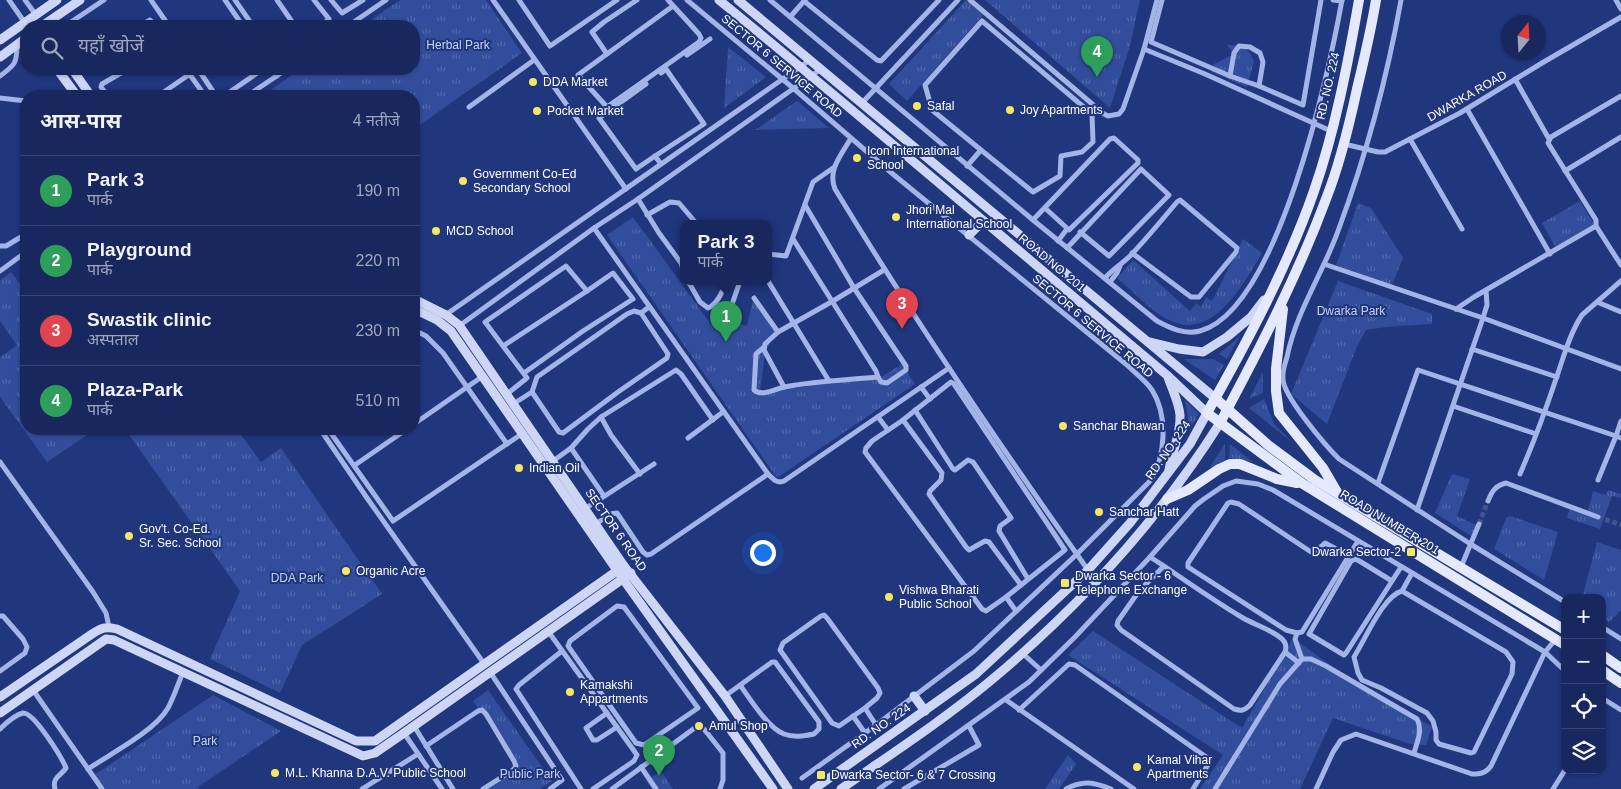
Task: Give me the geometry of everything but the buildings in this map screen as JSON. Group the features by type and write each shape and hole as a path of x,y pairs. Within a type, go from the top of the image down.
{"main road":[{"path":"52,20 80,0"},
{"name":"ROAD NO. 201","path":"719,0 811,75 1168,376 1207,413"},
{"name":"ROAD NO. 201","path":"738,0 1215,398"},
{"name":"RD. NO. 224","path":"814,789 976,674 1088,570 1130,523 1190,444 1265,305 1314,191 1331,131 1359,0"},
{"path":"841,789 940,719 988,682 1099,581 1167,499 1201,452 1220,423 1272,324 1307,249 1327,197 1343,144 1376,0"},
{"path":"31,20 53,1"},
{"path":"36,15 39,20"},
{"path":"0,40 20,28"},
{"path":"0,57 20,43"},
{"path":"61,75 73,90"},
{"path":"76,75 87,90"},
{"path":"968,235 983,221"},
{"path":"1147,341 1179,349 1203,352 1227,337 1251,317 1272,289"},
{"path":"1285,295 1276,369 1279,413 1323,468 1337,493"},
{"name":"SECTOR 6 ROAD","path":"420,302 446,315 459,325 513,404 527,432 621,568 630,573 725,696 788,789"},
{"name":"SECTOR 6 ROAD","path":"420,312 437,320 451,331 482,376 553,461 596,524 621,568 622,579 773,789"},
{"path":"1168,376 1180,414 1180,432 1171,456 1168,473"},
{"name":"ROAD NUMBER 201","path":"1215,398 1268,444 1315,480 1561,628"},
{"name":"ROAD NUMBER 201","path":"1207,413 1303,484 1561,642"},
{"path":"1167,499 1188,490 1219,469 1230,464 1240,464 1277,478 1303,484"},
{"path":"0,697 92,634 102,628 109,627 126,633 356,740 375,741 621,568"},
{"path":"0,713 106,639 114,640 363,756 375,753 630,573"},
{"path":"1606,658 1621,668"},
{"path":"1606,673 1621,683"},
{"path":"914,696 925,711"}],"street":[{"path":"9,0 23,20"},
{"path":"25,0 36,15"},
{"path":"74,20 104,0"},
{"path":"151,0 165,20"},
{"path":"225,0 239,20"},
{"path":"236,0 250,20"},
{"path":"277,0 291,20"},
{"path":"314,0 329,18 327,20"},
{"path":"331,0 342,13 363,0"},
{"path":"357,20 386,0"},
{"path":"493,0 626,189"},
{"path":"519,0 550,46 616,0"},
{"path":"606,54 592,32 637,0"},
{"path":"668,0 699,34 699,42 607,107 578,75 673,6"},
{"name":"SECTOR 6 SERVICE ROAD","path":"687,0 894,175 1127,365 1151,388 1157,400 1161,421 1162,448 1158,467 1154,475 1077,554 968,656 802,778"},
{"path":"770,0 1067,248 1157,320 1179,331 1199,331 1218,322 1248,289 1264,262 1287,211 1314,124 1342,0 1333,0"},
{"path":"790,17 805,0 877,60 881,61 938,0"},
{"path":"862,103 958,0"},
{"path":"970,0 1104,114 1114,115 1119,114 1122,109 1144,49 1157,0"},
{"path":"1162,0 1151,42 1303,105 1322,0"},
{"path":"1401,0 1380,98 1365,149 1343,219 1290,340 1282,381 1288,394 1330,450 1339,459 1561,600"},
{"path":"1616,0 1621,9"},
{"name":"DWARKA ROAD","path":"1343,144 1385,152 1467,109 1621,17"},
{"path":"982,21 1092,114 1093,142 1082,152 1061,156 1060,176 1033,192 981,150 932,110 926,85 982,21"},
{"path":"666,69 704,124 636,169 599,118 666,69 710,39"},
{"path":"0,76 15,63 17,45"},
{"path":"1230,76 1234,53 1239,46 1250,47 1260,53 1263,62 1259,86"},
{"path":"1144,49 1214,78 1331,131"},
{"path":"469,107 534,60"},
{"path":"437,320 810,60"},
{"path":"1044,74 1050,68"},
{"path":"451,331 821,69"},
{"path":"103,90 101,87 102,84 118,75"},
{"path":"167,90 189,75"},
{"path":"191,75 201,90"},
{"path":"202,75 212,90"},
{"path":"233,90 254,75"},
{"path":"257,90 277,76"},
{"path":"1515,79 1549,139 1549,146 1596,220 1596,226 1621,265"},
{"path":"1549,139 1621,96"},
{"path":"0,98 20,100"},
{"path":"1467,109 1550,254"},
{"path":"1564,171 1621,137"},
{"path":"851,138 834,168 832,178 835,189 884,270 949,368 1088,570"},
{"path":"1033,220 1110,139 1114,138 1138,160 1138,163 1070,229 1067,229 1058,240"},
{"path":"1410,139 1462,229"},
{"path":"968,166 981,150"},
{"path":"655,156 661,164"},
{"path":"772,255 785,257 813,182 834,168"},
{"path":"1067,248 1080,232 1141,169 1144,169 1169,195 1108,256 1080,232"},
{"path":"638,199 680,263"},
{"path":"1107,280 1115,267 1120,266 1132,254 1180,200 1237,248 1230,260 1199,297 1196,298 1191,297 1132,254"},
{"path":"648,215 670,202 679,202 694,220"},
{"path":"793,239 833,301 881,382 887,383 906,370 906,366 854,288 805,204"},
{"path":"1045,208 1067,229"},
{"path":"1456,309 1596,226"},
{"path":"594,228 768,474 780,483 949,368"},
{"path":"0,246 6,246 20,238"},
{"path":"0,271 20,256"},
{"path":"1324,264 1483,318 1621,370"},
{"path":"506,394 527,378 485,322 566,266 586,291"},
{"path":"878,377 784,387 762,393 757,393 754,390 756,354 778,332 884,270"},
{"path":"503,346 613,273 633,300 583,331 524,373"},
{"path":"1520,474 1566,349 1580,317 1621,282"},
{"path":"690,285 700,302 708,308 718,299 725,285"},
{"path":"727,319 739,285"},
{"path":"770,285 829,381"},
{"path":"1417,510 1483,318 1487,305 1486,290"},
{"path":"754,298 778,332"},
{"path":"1596,302 1621,312"},
{"path":"641,313 649,306"},
{"path":"513,404 532,392 537,376 634,311 641,313 668,354 667,358 563,433 559,432 532,392"},
{"path":"420,333 435,344 449,361 466,388 507,444"},
{"path":"763,348 784,387"},
{"path":"1472,349 1557,377"},
{"path":"420,420 490,370"},
{"path":"553,461 571,448 601,417 676,370 681,374 713,420"},
{"path":"1378,483 1418,370 1618,437"},
{"path":"950,383 954,384 1065,549 1064,552 1006,598 988,610 984,611 982,609 865,452 872,441 915,410 950,383"},
{"path":"921,387 930,398"},
{"path":"1453,406 1536,434"},
{"path":"915,410 953,470 968,460 972,462 1011,518 1000,526 999,531 1028,579"},
{"path":"688,438 723,412"},
{"path":"601,417 640,474"},
{"path":"878,417 888,430"},
{"path":"903,420 942,473 942,480 929,494 966,547 969,550 985,541 989,542 1021,586"},
{"path":"1598,480 1618,437 1621,422"},
{"path":"332,435 392,521 527,432"},
{"path":"324,435 490,672 562,780 550,789"},
{"path":"355,465 399,435"},
{"path":"571,448 604,496"},
{"path":"0,462 58,540 98,600 106,613 109,627"},
{"path":"586,508 654,464"},
{"path":"596,524 610,514 617,513 642,552 646,555 651,554 768,474"},
{"path":"879,789 1029,682 1075,637 1150,557 1194,506 1223,486 1236,481 1258,484 1273,490 1545,652 1561,667"},
{"path":"1488,501 1491,492 1497,485 1506,483 1598,517"},
{"path":"1349,556 1327,543 1312,552 1240,504 1231,502 1228,503 1188,563 1188,567 1286,630 1297,633 1302,632 1306,627 1349,556 1358,541"},
{"path":"1462,567 1479,524"},
{"path":"1150,557 1164,566 1243,618 1285,642 1284,652 1250,705 1241,711 1234,709 1120,630 1117,625 1125,609 1139,591 1164,566"},
{"path":"1392,581 1361,562 1351,561 1308,634 1344,654 1346,653 1392,581 1401,566"},
{"path":"1046,566 1054,575"},
{"path":"1402,591 1506,652 1513,662 1512,674 1474,752 1471,753 1439,744 1436,740 1433,722 1427,713 1362,680 1354,663 1354,657 1386,602 1396,593 1402,591 1412,573"},
{"path":"1006,598 1016,611"},
{"path":"698,708 624,607 617,606 570,640 568,646 640,745 644,745 698,708 709,699"},
{"path":"824,615 878,688 880,693 877,698 865,708 839,726 832,723 780,650 783,643 824,615"},
{"path":"0,616 4,616 24,639 27,647 24,653 0,671"},
{"path":"1606,630 1621,639"},
{"path":"548,632 635,752 637,758 593,789"},
{"path":"1297,633 1295,639 1301,661"},
{"path":"1316,789 1333,752 1341,740 1356,734 1472,774 1482,774 1488,770 1545,652 1556,638"},
{"path":"562,652 519,684 516,689 581,789"},
{"path":"1284,652 1301,661"},
{"path":"1022,653 1041,670"},
{"path":"1215,789 1280,684 1301,661 1311,659 1417,720 1420,724 1420,734 1414,753"},
{"path":"725,696 740,685 772,662 775,662 819,722 819,729 814,734 803,736 793,736 775,730 740,685"},
{"path":"1019,710 1069,664 1076,666 1209,759 1209,763 1193,789"},
{"path":"88,769 157,721 168,708 183,672"},
{"path":"33,690 102,789"},
{"path":"1006,700 1134,789"},
{"path":"1606,702 1621,710"},
{"path":"865,708 876,725"},
{"path":"426,746 482,710 516,766 513,770 483,789"},
{"path":"1417,720 1422,711"},
{"path":"0,729 12,718 24,713 28,714 38,723 66,768 55,778 56,789"},
{"path":"606,713 586,728 594,740 617,727"},
{"path":"853,716 865,733"},
{"path":"612,789 700,724 723,753 724,780 720,789"},
{"path":"414,725 453,789"},
{"path":"904,789 979,745 969,726"},
{"path":"404,733 442,789"},
{"path":"362,789 418,754"},
{"path":"641,767 656,789"},
{"path":"1553,789 1562,774"},
{"path":"1066,789 1082,782 1098,784 1111,789"}],"green space":[{"name":"Herbal Park","path":"400,0 486,0 522,53 420,125 420,90 271,90 292,75 420,75 420,20 371,20"},
{"path":"966,0 983,15 907,101 889,84"},
{"path":"985,0 1140,0 1130,46 1110,108"},
{"path":"1227,45 1247,50 1254,61 1247,87 1212,72 1214,64 1232,55 1233,53"},
{"path":"728,47 766,77 724,108"},
{"path":"797,101 829,128 755,130"},
{"path":"1580,201 1594,224 1556,248 1542,223"},
{"path":"1358,203 1371,208 1403,258 1392,285 1336,265"},
{"path":"633,217 680,282 680,285 682,285 715,330 719,318 747,326 754,296 775,331 765,353 760,392 881,377 902,364 915,384 777,478 607,235"},
{"path":"1243,239 1262,253 1226,306 1214,316 1200,323 1186,325 1171,321 1150,307 1117,278 1133,260 1190,311 1196,303 1201,307 1206,297 1212,301"},
{"path":"11,272 20,284 20,425 0,397 0,357 17,345 0,321 0,280"},
{"name":"Dwarka Park","path":"1338,281 1432,314 1432,324 1366,330 1356,349 1327,424 1291,394"},
{"path":"1240,336 1227,359 1219,354"},
{"path":"1184,359 1213,359 1224,365 1215,380"},
{"path":"1263,372 1263,393 1249,399"},
{"path":"1264,399 1274,424 1293,443 1249,408"},
{"path":"1185,400 1199,414 1190,429"},
{"path":"27,435 87,435 47,462"},
{"name":"DDA Park","path":"129,435 241,435 261,462 281,448 382,594 302,645 280,693 210,659 240,591"},
{"path":"1225,444 1225,460 1209,468"},
{"path":"1230,444 1253,462 1229,458"},
{"path":"1452,474 1470,479 1457,516 1476,525 1471,536 1435,513"},
{"path":"1608,490 1621,494 1621,498 1612,496 1600,529 1567,518 1570,507 1588,511 1593,491 1606,495"},
{"path":"1510,516 1558,532 1544,580 1494,549 1506,518"},
{"path":"1597,542 1621,550 1621,610 1609,622 1606,620 1606,594 1583,594"},
{"path":"1093,631 1242,728 1293,638 1341,673 1432,727 1426,745 1410,744 1333,718 1300,789 1200,789 1223,755 1068,655"},
{"name":"Public Park","path":"488,690 552,781 540,789 487,789 519,766 473,701"},
{"name":"Park","path":"213,695 281,731 198,787 199,789 103,789 93,776"},
{"path":"1068,755 1076,764 1059,789 1045,789"},
{"path":"661,771 673,789 652,789 646,781"}],"tunnel":[{"path":"1479,524 1488,501"},
{"path":"1598,517 1621,525"}],"place":[{"name":"Plaza-Park","path":"1097,77"},
{"name":"DDA Market","path":"533,82"},
{"name":"Safal","path":"917,106"},
{"name":"Joy Apartments","path":"1010,110"},
{"name":"Pocket Market","path":"537,111"},
{"name":"Icon International School","path":"857,158"},
{"name":"Government Co-Ed Secondary School","path":"463,181"},
{"name":"Jhori Mal International School","path":"896,217"},
{"name":"MCD School","path":"436,231"},
{"name":"Swastik clinic","path":"902,329"},
{"name":"Park 3","path":"726,342"},
{"name":"Sanchar Bhawan","path":"1063,426"},
{"name":"Indian Oil","path":"519,468"},
{"name":"Sanchar Hatt","path":"1099,512"},
{"name":"Gov't. Co-Ed. Sr. Sec. School","path":"129,536"},
{"name":"Dwarka Sector-2","path":"1411,552"},
{"name":"Organic Acre","path":"346,571"},
{"name":"Dwarka Sector - 6 Telephone Exchange","path":"1065,583"},
{"name":"Vishwa Bharati Public School","path":"889,597"},
{"name":"Kamakshi Appartments","path":"570,692"},
{"name":"Amul Shop","path":"699,726"},
{"name":"Kamal Vihar Apartments","path":"1137,767"},
{"name":"M.L. Khanna D.A.V. Public School","path":"275,773"},
{"name":"Dwarka Sector- 6 & 7 Crossing","path":"821,775"},
{"name":"Playground","path":"659,776"}]}
